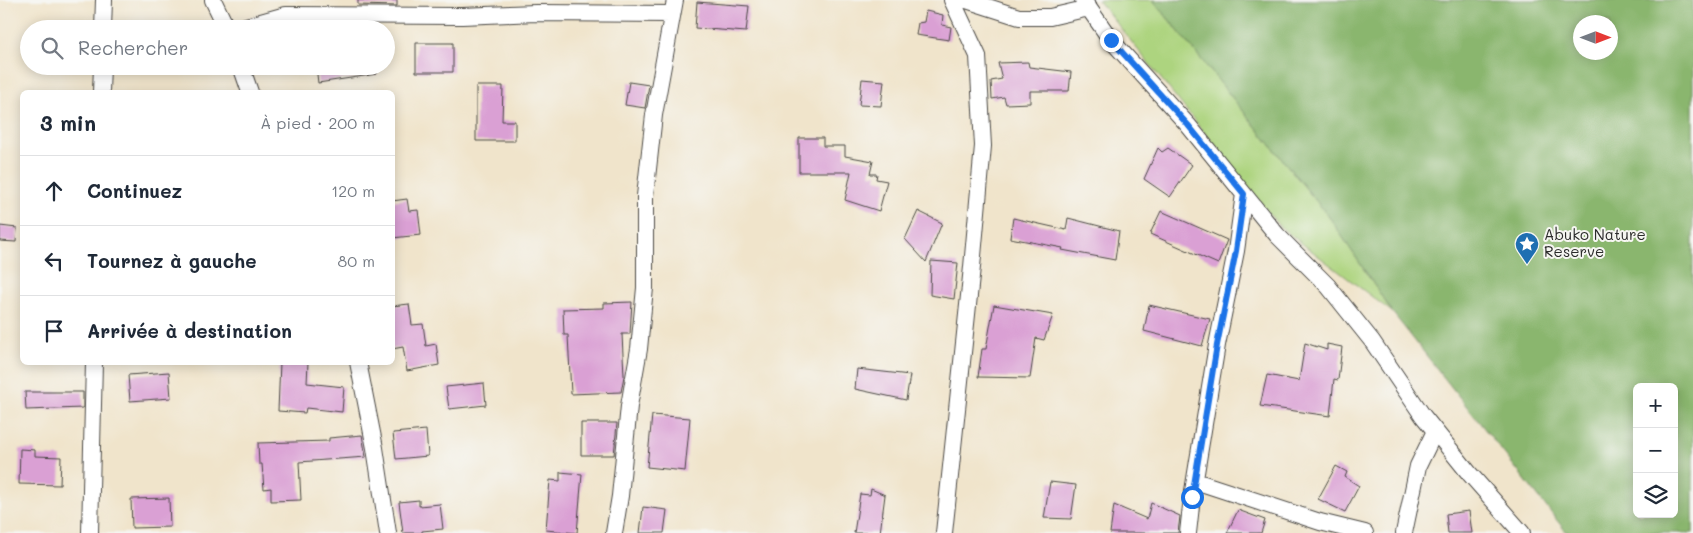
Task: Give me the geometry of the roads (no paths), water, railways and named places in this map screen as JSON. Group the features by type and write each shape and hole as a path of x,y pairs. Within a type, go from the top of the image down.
{"street":[{"path":"103,20 104,0"},
{"path":"214,0 223,20"},
{"path":"944,533 983,146 978,56 952,0"},
{"path":"966,0 1019,17 1050,17 1086,4 1111,40 1188,125 1277,235 1328,286 1372,340 1423,416 1469,473 1522,533"},
{"path":"268,20 286,15 462,16 674,7 652,124 645,196 645,288 639,349 629,406 620,496 614,533"},
{"path":"101,90 102,75"},
{"path":"243,75 249,90"},
{"path":"1188,533 1217,345 1236,251 1244,194"},
{"path":"90,533 94,365"},
{"path":"359,365 375,448 388,533"},
{"path":"1404,533 1418,466 1435,431"},
{"path":"1195,481 1320,522 1365,533"}],"place":[{"name":"Abuko Nature Reserve","path":"1527,265"}]}
